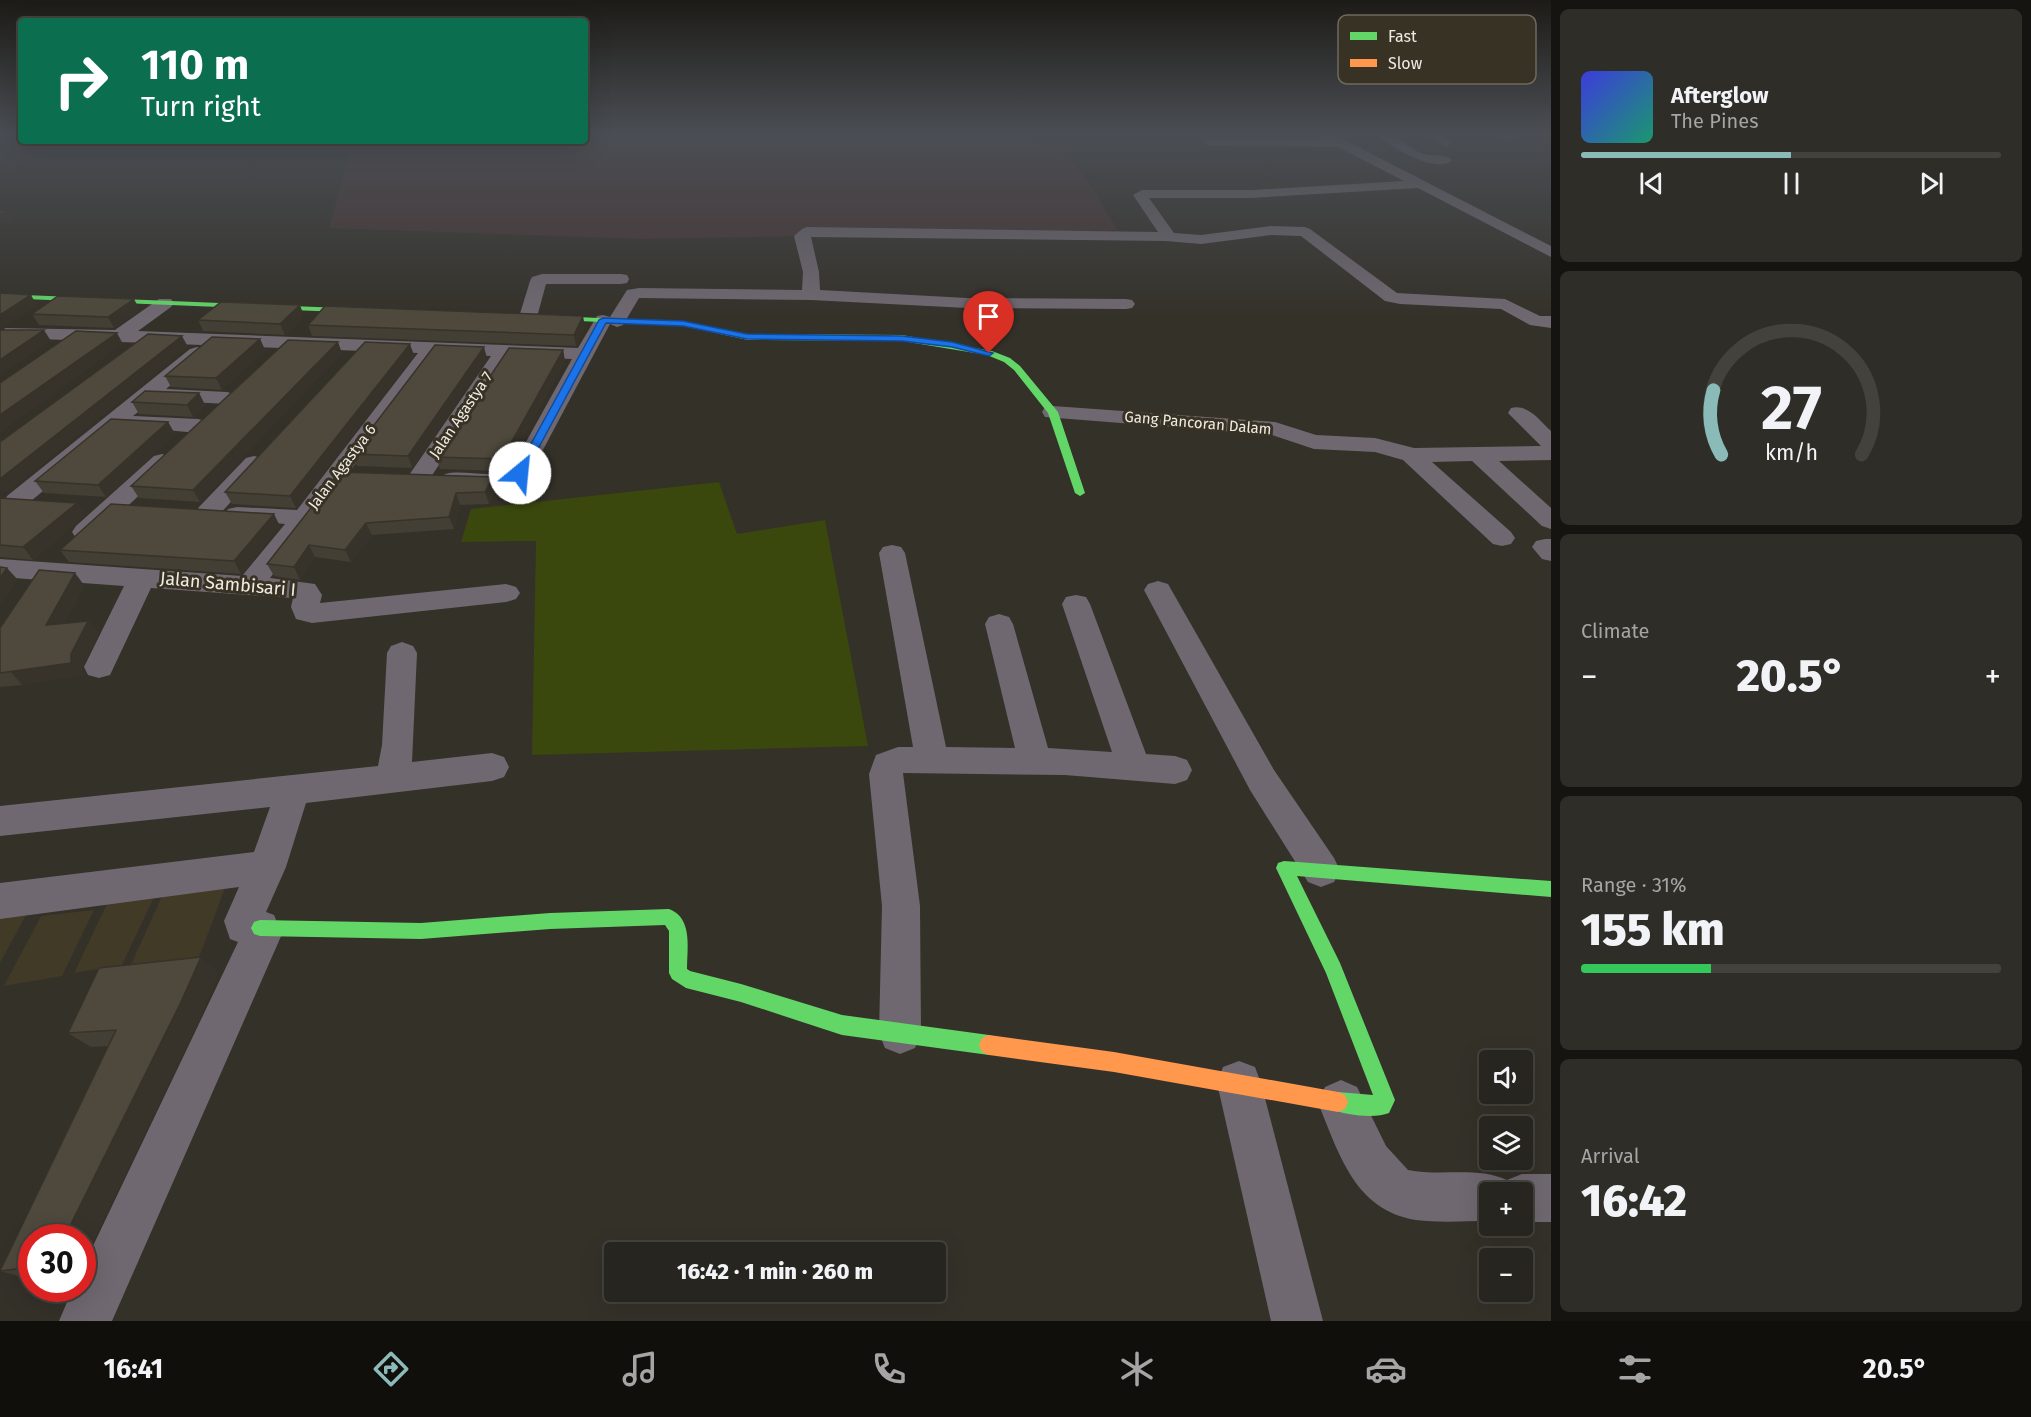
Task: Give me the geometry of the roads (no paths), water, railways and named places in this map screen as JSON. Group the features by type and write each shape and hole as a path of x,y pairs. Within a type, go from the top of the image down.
{"street":[{"path":"1166,236 1140,195 1179,195"},
{"path":"1443,195 1551,252"},
{"path":"811,295 811,272 801,236 807,232 1166,236 1199,241 1295,230 1305,232 1391,297 1505,304 1536,321 1551,322"},
{"path":"621,279 542,279 538,281 522,316 683,324 747,337 902,339 973,349 1007,360 1017,368 1053,412 1080,493"},
{"path":"395,477 506,480 515,478 520,473 584,354 635,293 811,295 968,303 1126,304"},
{"path":"0,296 385,311"},
{"path":"6,335 63,299"},
{"path":"119,336 165,303"},
{"path":"180,338 221,305"},
{"path":"262,366 325,309"},
{"path":"6,335 80,334 584,354"},
{"path":"53,352 80,334"},
{"path":"121,357 149,337"},
{"path":"8,500 114,422 213,339"},
{"path":"346,363 362,346"},
{"name":"Jalan Agastya 6","path":"250,584 304,518 348,475 432,348"},
{"name":"Jalan Agastya 7","path":"418,478 504,352"},
{"path":"23,596 41,570 113,507 245,382"},
{"path":"147,394 227,398"},
{"name":"Gang Pancoran Dalam","path":"1053,412 1275,429 1314,442 1375,445 1411,455"},
{"path":"1519,413 1551,443"},
{"path":"114,422 198,426"},
{"path":"265,451 196,512 304,518"},
{"path":"1411,455 1551,453"},
{"path":"1479,454 1551,520"},
{"path":"1411,455 1502,538"},
{"path":"8,500 48,503"},
{"path":"81,505 148,509"},
{"path":"1551,547 1545,547 1551,553"},
{"path":"892,553 932,762"},
{"name":"Jalan Sambisari I","path":"0,567 250,584 305,590 308,595 306,612 312,613 506,593"},
{"path":"99,667 142,577"},
{"path":"1158,590 1262,780 1321,870"},
{"path":"1076,604 1134,766"},
{"path":"999,624 1035,761"},
{"path":"393,777 398,745 402,653"},
{"path":"900,1033 901,906 886,774 888,765 898,760 1035,761 1175,770"},
{"path":"0,821 492,767"},
{"path":"293,790 267,867 243,921 244,926 421,931 550,921 669,917 677,922 680,930 676,966 678,973 686,979 746,994 790,1011 871,1033 900,1033 1114,1062 1341,1103 1382,1106 1385,1100 1334,969 1284,868 1551,889"},
{"path":"0,901 267,867"},
{"path":"85,1321 262,933 260,928"},
{"path":"1239,1083 1297,1321"},
{"path":"1341,1103 1368,1159 1394,1189 1413,1195 1479,1197"},
{"path":"1533,1198 1551,1198"}]}
